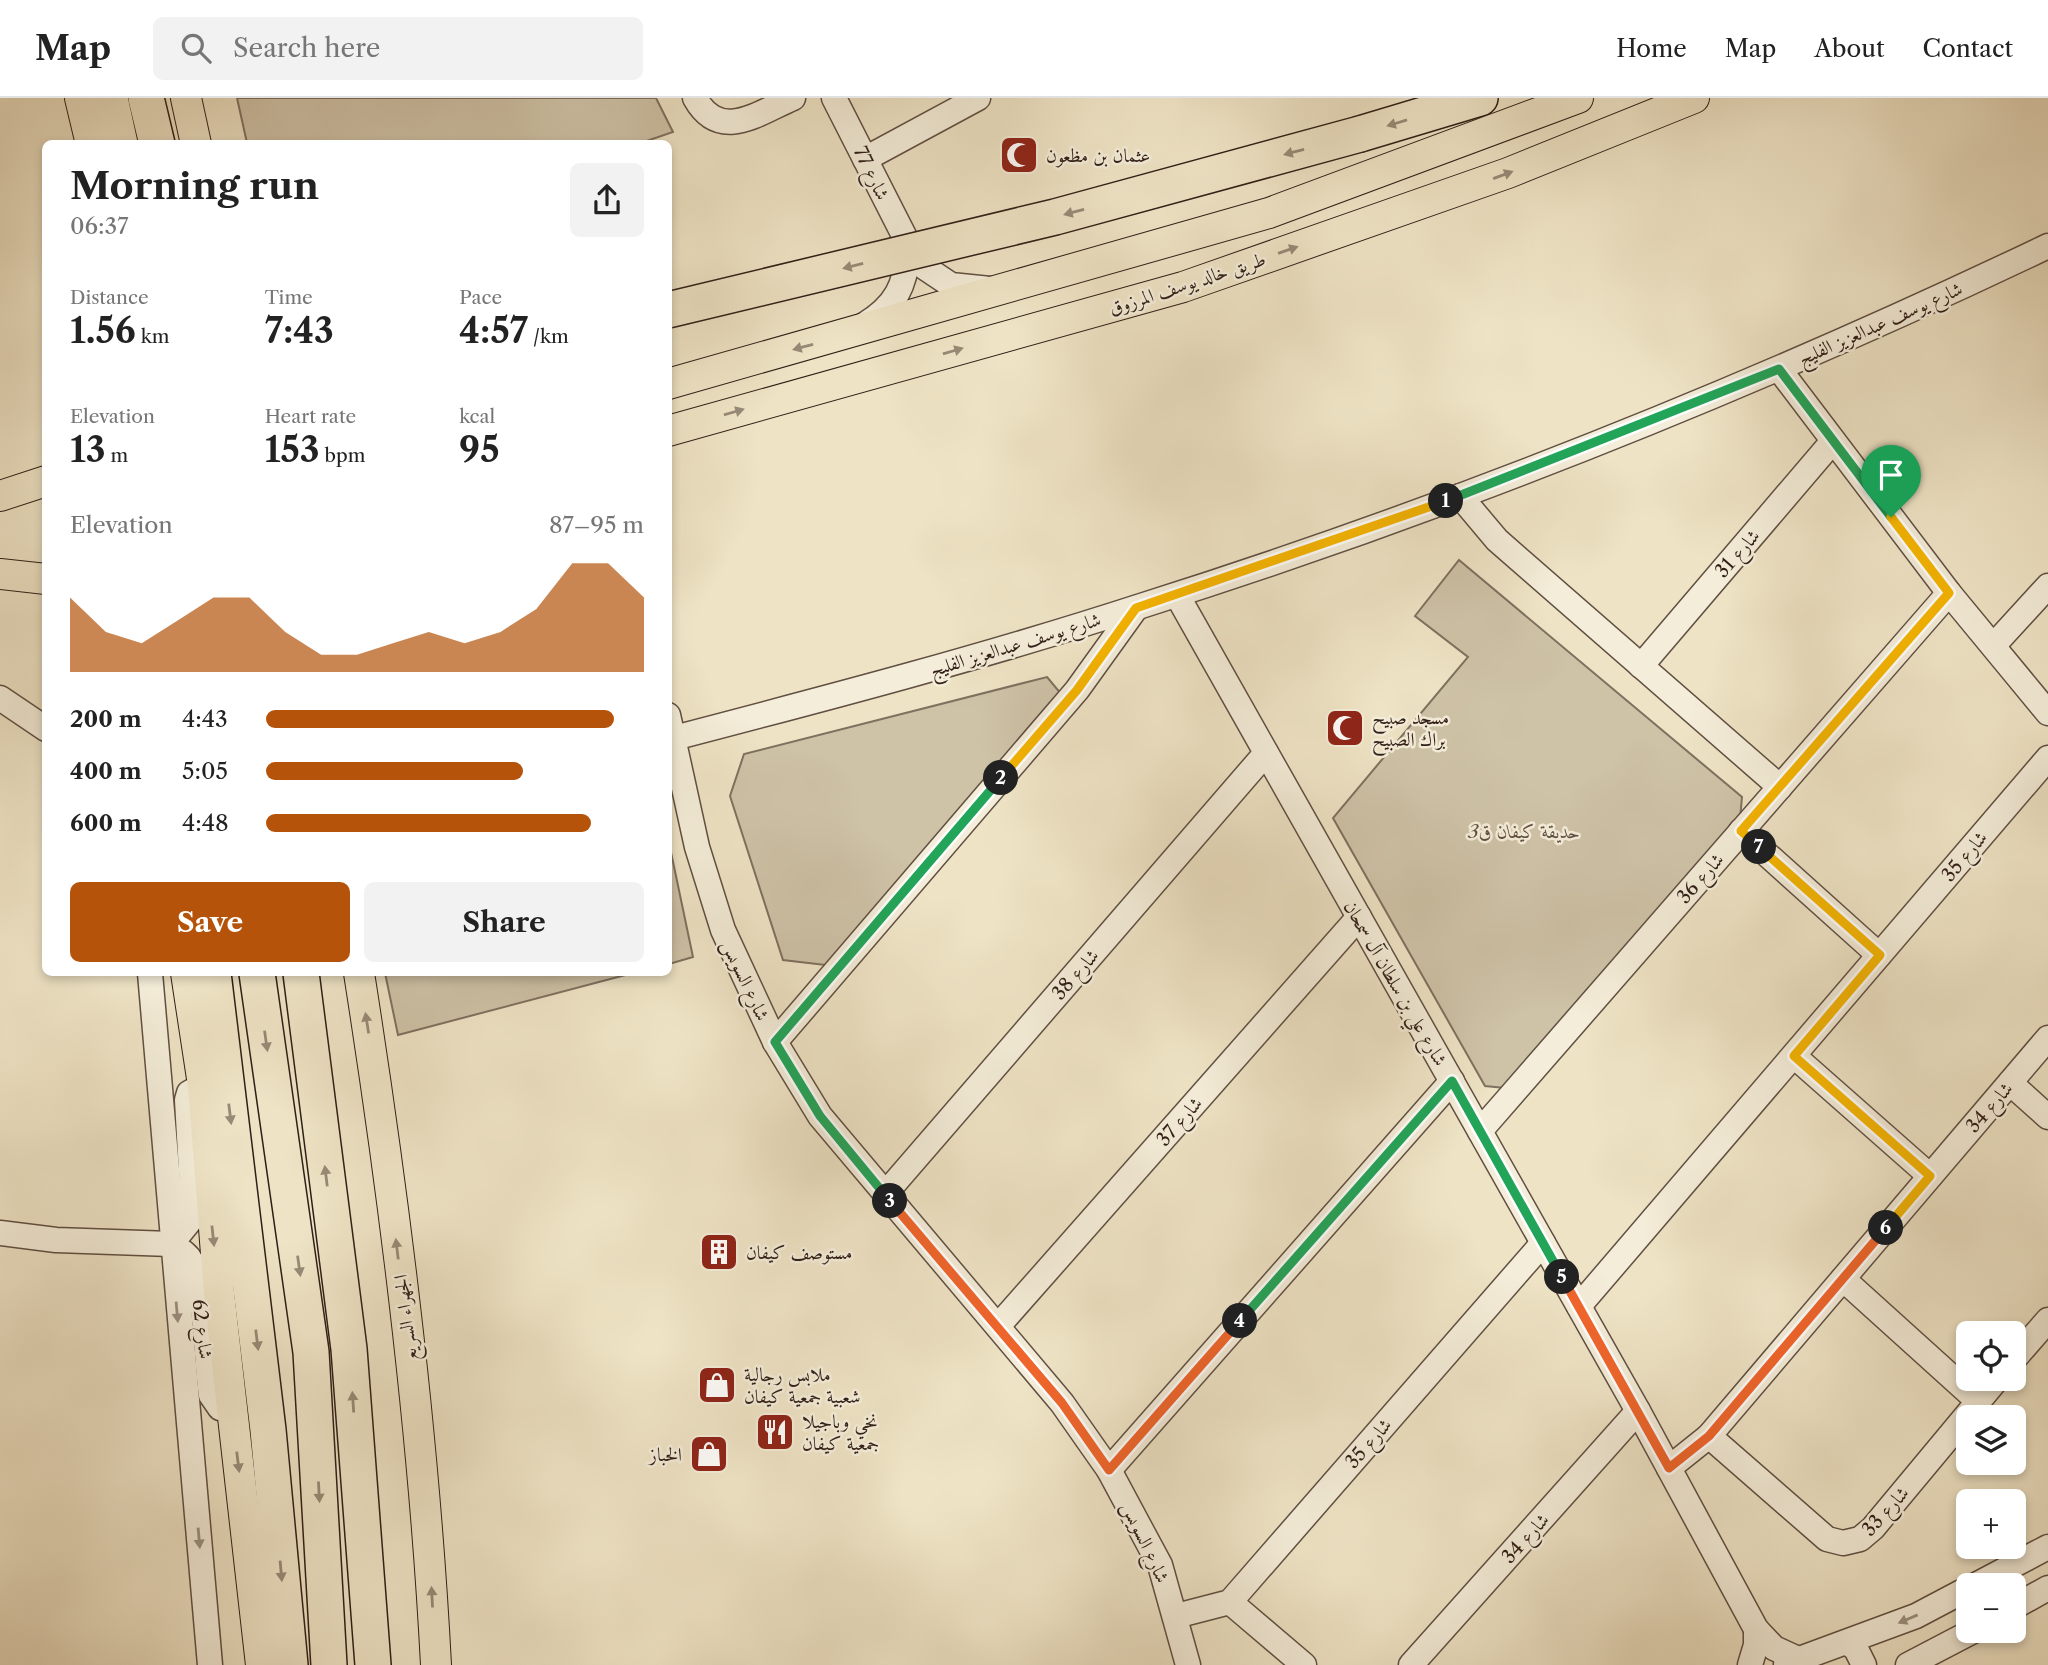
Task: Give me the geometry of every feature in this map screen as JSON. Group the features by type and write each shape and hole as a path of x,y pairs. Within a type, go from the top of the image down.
{"highway":[{"path":"110,98 119,140"},
{"path":"146,98 156,140"},
{"path":"672,309 1055,218 1480,98"},
{"path":"213,976 268,1430 290,1665"},
{"path":"257,976 311,1352 330,1665"},
{"path":"300,976 349,1349 373,1665"}],"main road":[{"path":"80,98 89,140"},
{"path":"672,382 847,336 1269,213 1578,98"},
{"name":"طريق خالد يوسف المرزوق","path":"672,432 1183,287 1508,173 1694,98"},
{"path":"188,104 198,140"},
{"path":"1183,287 1171,285 1165,278 1167,264 1287,224 1342,201 1410,162"},
{"path":"0,496 42,482"},
{"path":"0,574 42,579"},
{"path":"186,976 203,1085 211,1217 261,1665"},
{"name":"الجهراء السريع","path":"359,976 377,1091 420,1440 429,1524 436,1665"}],"street":[{"path":"695,98 707,113 726,124 738,122 793,98"},
{"name":"شارع 77","path":"834,98 908,249 925,270 951,285 973,289 1013,288"},
{"path":"865,159 978,98"},
{"name":"شارع يوسف عبدالعزيز الفليج","path":"672,726 903,678 1177,595 1460,496 1779,369 2048,246"},
{"path":"847,336 882,314 897,298 906,278 908,249"},
{"path":"1779,369 1949,593 2048,713"},
{"name":"شارع 31","path":"1641,666 1833,441"},
{"path":"1460,496 1497,541 1780,787"},
{"path":"1994,645 2048,586"},
{"name":"شارع 36","path":"1480,1131 1949,593"},
{"name":"شارع علي بن سلطان آل سمحان","path":"1177,595 1638,1410 1756,1629 1791,1662"},
{"path":"775,1042 1077,690 1136,608"},
{"path":"0,698 42,726"},
{"name":"شارع السويس","path":"672,731 697,847 723,930 775,1042 820,1116 999,1325 1062,1403 1109,1470 1160,1565 1177,1616 1188,1665"},
{"name":"شارع 38","path":"885,1195 1266,753"},
{"name":"شارع 35","path":"1579,1306 2048,758"},
{"path":"1741,831 1880,955"},
{"name":"شارع 37","path":"999,1325 1359,917"},
{"path":"149,976 162,1088 171,1244 210,1665"},
{"name":"شارع 34","path":"1669,1468 1709,1436 2048,1038"},
{"path":"1794,1056 1930,1176"},
{"path":"1109,1470 1452,1081"},
{"path":"2010,1083 2048,1117"},
{"path":"171,1244 192,1216 187,1100 190,1093 203,1085"},
{"path":"0,1233 57,1240 171,1244"},
{"name":"شارع 35","path":"1230,1602 1543,1243"},
{"name":"شارع 62","path":"171,1244 190,1258 194,1266 211,1395 220,1408 233,1411"},
{"path":"1843,1279 1978,1401"},
{"path":"2026,1345 2048,1320"},
{"name":"شارع 33","path":"1709,1436 1817,1533 1843,1543 1860,1539 1873,1528 1987,1391"},
{"name":"شارع 34","path":"1411,1665 1638,1410"},
{"path":"1999,1573 2048,1547"},
{"path":"2026,1600 2048,1588"},
{"path":"1791,1662 1916,1616 1956,1595"},
{"path":"1177,1616 1230,1602 1304,1665"},
{"path":"1751,1665 1756,1645 1756,1629"},
{"path":"1908,1665 1956,1640"},
{"path":"1848,1643 1856,1649 1864,1665"}],"green space":[{"path":"237,98 656,98 673,132 650,140 246,140"},
{"name":"حديقة كيفان ق3","path":"1459,560 1742,797 1740,819 1505,1088 1485,1086 1333,818 1468,657 1415,616"},
{"path":"1047,677 1062,695 834,966 783,960 730,796 744,754"},
{"path":"672,857 693,957 672,963"},
{"path":"386,976 622,976 398,1035"}],"place":[{"name":"عثمان بن مظعون","path":"1019,155"},
{"name":"مسجد صبيح براك الصبيح","path":"1345,728"},
{"name":"مستوصف كيفان","path":"719,1252"},
{"name":"ملابس رجالية شعبية جمعية كيفان","path":"717,1385"},
{"name":"نخي وباجيلا جمعية كيفان","path":"775,1432"},
{"name":"الخباز","path":"709,1454"}],"route":[{"path":"1779,369 1891,517 1949,593 1741,831 1880,955 1794,1056 1930,1176 1709,1436 1669,1468 1452,1081 1109,1470 1062,1403 999,1325 820,1116 775,1042 1077,690 1136,608 1460,496 1779,369"}]}
